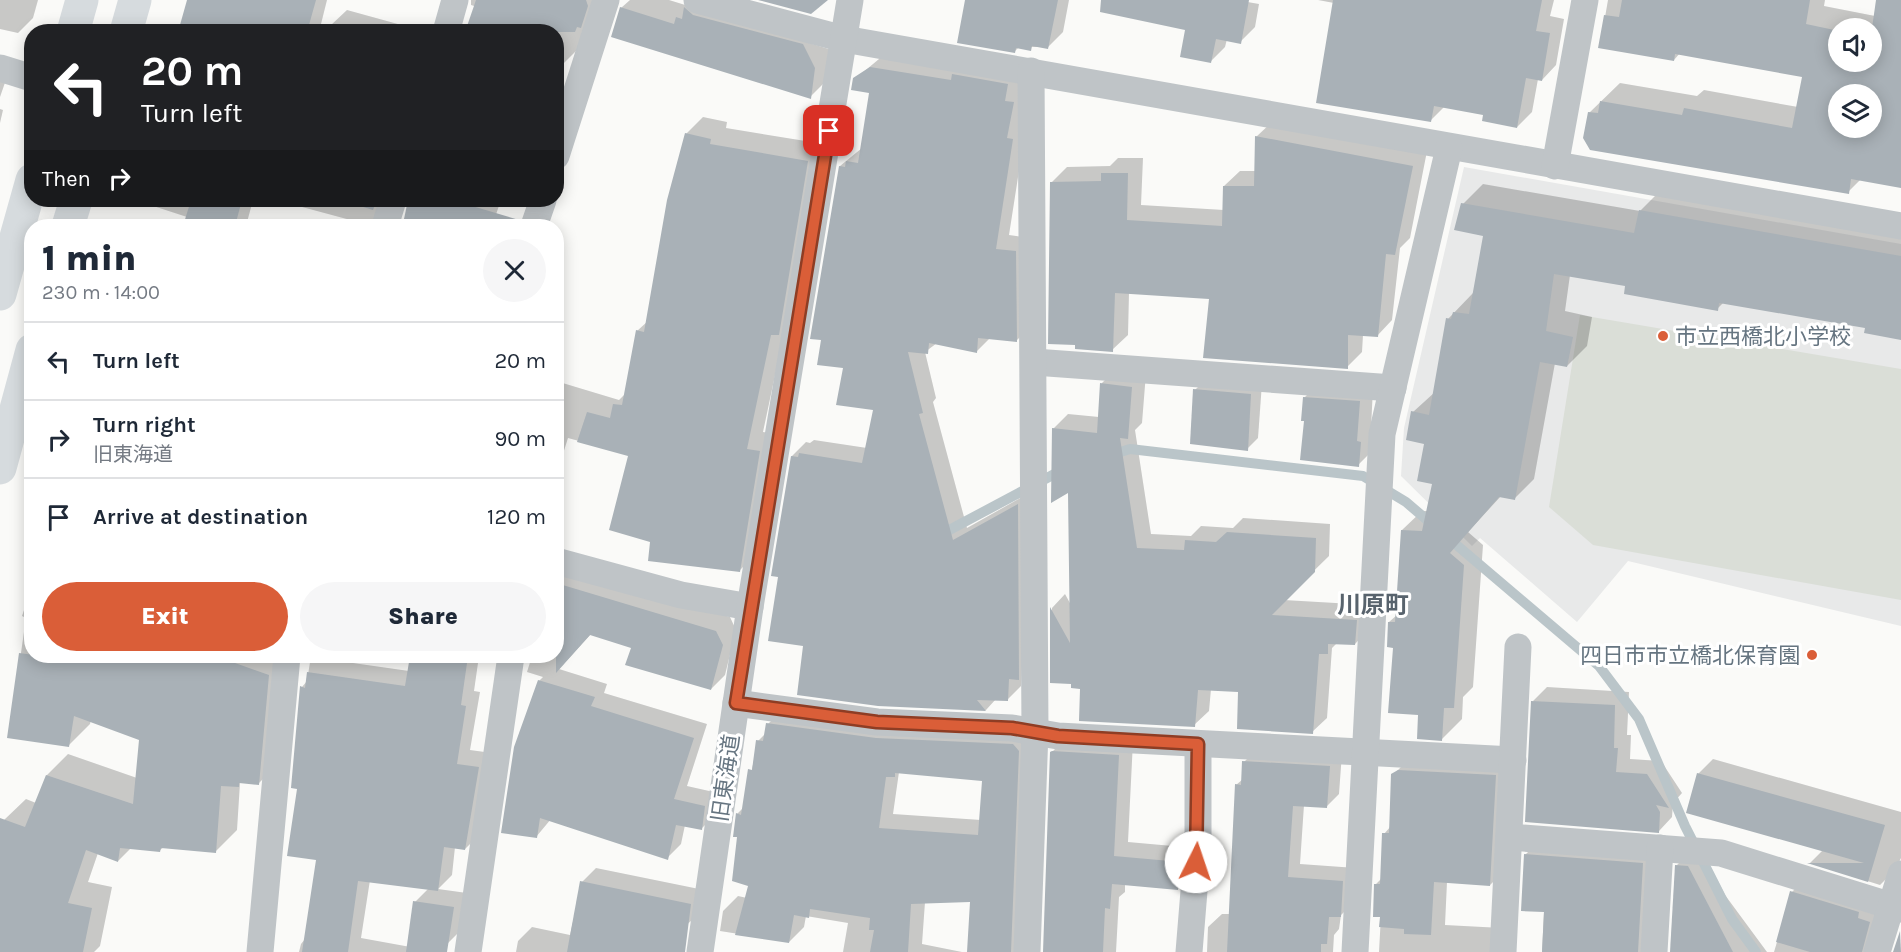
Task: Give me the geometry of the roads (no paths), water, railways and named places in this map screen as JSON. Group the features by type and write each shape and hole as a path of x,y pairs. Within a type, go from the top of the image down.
{"highway":[{"path":"75,24 82,0"},
{"path":"128,24 135,0"},
{"path":"0,294 24,207"},
{"path":"0,468 16,397 24,374"}],"street":[{"path":"448,24 455,0"},
{"path":"564,131 606,0"},
{"path":"697,0 844,39 1449,148 1901,225"},
{"name":"旧東海道","path":"699,952 750,607 850,0"},
{"path":"1555,166 1585,0"},
{"path":"0,68 24,76"},
{"path":"1027,952 1035,731 1031,71"},
{"path":"1355,952 1382,434 1449,148"},
{"path":"1034,362 1393,388"},
{"path":"564,563 681,595 750,607"},
{"path":"1503,952 1518,647"},
{"path":"260,952 286,663"},
{"path":"468,952 510,663"},
{"path":"736,703 877,722 1035,731 1058,736 1513,760"},
{"path":"1189,952 1198,842 1198,744"},
{"path":"1509,837 1721,853 1896,908"},
{"path":"1654,952 1667,848"},
{"path":"1877,952 1896,908 1901,874"}],"waterway":[{"path":"1108,456 1130,449 1363,476 1406,502 1434,526"},
{"path":"938,536 1062,470"},
{"path":"1446,536 1599,666 1639,719 1685,826 1732,919 1756,952"}],"place":[{"name":"市立西橋北小学校","path":"1663,336"},
{"name":"四日市市立橋北保育園","path":"1812,655"}],"district":[{"name":"川原町","path":"1373,605"}]}
